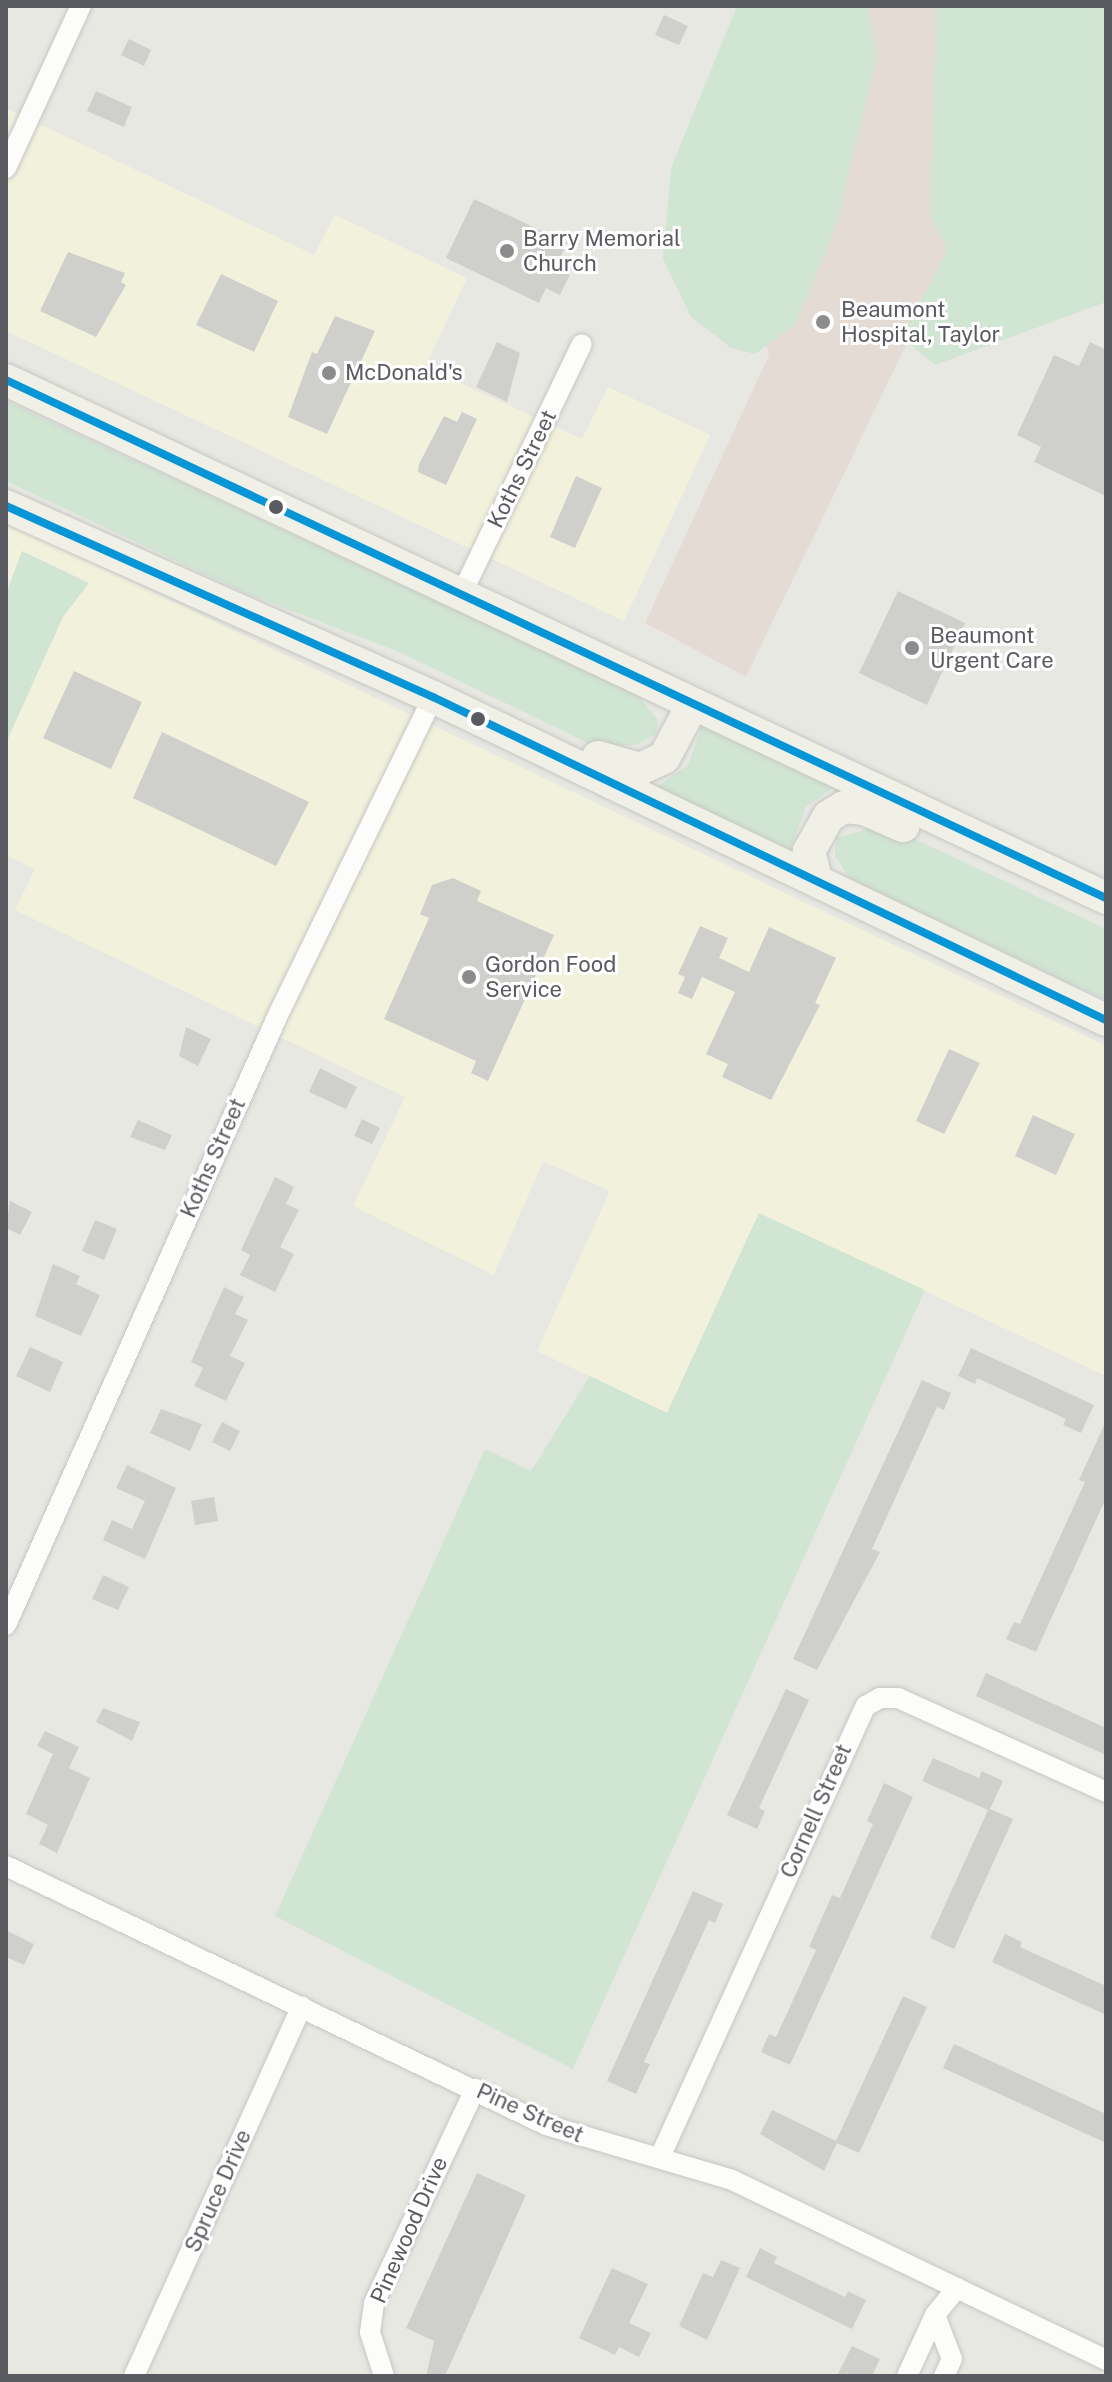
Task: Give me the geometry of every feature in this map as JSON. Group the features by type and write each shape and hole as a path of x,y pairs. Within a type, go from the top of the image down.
{"main road":[{"path":"6,380 1106,898"},
{"path":"6,506 433,697 816,878 1106,1020"},
{"path":"267,624 321,630 375,651 617,766 640,769 664,758 693,704"},
{"path":"816,878 809,851 819,825 844,807 864,809 1106,918"}],"street":[{"path":"6,168 81,6"},
{"name":"Koths Street","path":"462,593 582,344"},
{"name":"Koths Street","path":"6,1625 278,1015 433,697"},
{"name":"Cornell Street","path":"660,2157 866,1706 880,1698 898,1698 1106,1792"},
{"name":"Pine Street","path":"6,1866 561,2131 730,2179 1106,2360"},
{"name":"Spruce Drive","path":"134,2376 302,2006"},
{"name":"Pinewood Drive","path":"384,2376 370,2332 374,2303 475,2089"},
{"path":"907,2376 935,2315 957,2288"},
{"path":"935,2315 952,2359 944,2376"}],"shaded area":[{"path":"737,6 867,6 877,56 836,226 795,325 755,354 731,348 691,317 663,259 671,168"},
{"name":"Beaumont Hospital, Taylor","path":"834,6 965,6 949,256 746,677 645,623 769,355 767,347 690,296"},
{"path":"937,6 1106,6 1106,302 935,365 902,338 947,250 930,213"},
{"path":"6,108 314,255 335,215 467,278 425,367 582,439 608,387 710,435 624,621 6,331"},
{"path":"6,401 638,695 658,720 656,734 636,745 594,746 399,652 243,592 6,481"},
{"path":"6,522 1106,1046 1106,1376 759,1213 667,1413 537,1351 610,1191 543,1161 494,1275 353,1206 405,1097 15,910 35,869 6,855"},
{"path":"22,551 89,583 63,617 6,743 6,594"},
{"path":"702,726 833,788 806,807 790,850 657,787 688,765"},
{"path":"868,829 900,832 1106,929 1106,1000 851,880 835,856 836,838"},
{"path":"759,1213 925,1290 573,2069 275,1916 485,1449 531,1471 590,1376 667,1413"}],"building":[{"path":"664,15 688,26 679,45 655,35"},
{"path":"129,39 151,50 144,66 121,55"},
{"path":"96,91 132,107 124,127 87,111"},
{"name":"Barry Memorial Church","path":"474,199 567,243 559,260 573,268 560,295 546,288 539,303 446,258"},
{"path":"68,252 125,273 121,282 126,285 96,337 40,311"},
{"path":"221,274 278,301 254,352 196,325"},
{"name":"McDonald's","path":"335,316 375,331 327,434 288,417 312,352 317,354"},
{"path":"497,342 520,353 507,402 476,387"},
{"path":"1090,342 1106,350 1106,496 1034,462 1041,447 1017,435 1054,355 1079,366"},
{"path":"462,412 477,419 446,485 418,472 419,464 444,416 457,422"},
{"path":"576,476 602,488 575,548 550,537"},
{"name":"Beaumont Urgent Care","path":"898,591 965,623 927,705 859,673"},
{"path":"74,671 142,702 111,769 43,738"},
{"path":"162,732 309,802 276,866 133,798"},
{"name":"Gordon Food Service","path":"453,878 481,891 477,901 554,935 488,1081 471,1073 476,1061 384,1019 429,918 420,914 432,885"},
{"path":"700,926 728,938 719,958 749,972 769,927 836,958 815,1003 820,1005 771,1100 722,1077 728,1064 706,1054 735,992 702,977 692,999 678,993 685,977 678,974"},
{"path":"186,1027 211,1039 198,1066 179,1056"},
{"path":"949,1049 980,1063 944,1134 916,1121"},
{"path":"320,1068 357,1087 346,1109 309,1092"},
{"path":"1033,1115 1075,1134 1056,1175 1015,1156"},
{"path":"362,1119 380,1128 372,1144 354,1136"},
{"path":"138,1120 172,1135 165,1150 130,1137"},
{"path":"275,1177 294,1187 286,1204 299,1210 280,1247 294,1254 275,1292 240,1275 250,1255 241,1250"},
{"path":"10,1201 32,1212 20,1235 6,1228"},
{"path":"95,1220 117,1229 104,1260 82,1251"},
{"path":"53,1264 80,1276 76,1284 100,1295 81,1336 35,1316"},
{"path":"224,1287 244,1297 235,1314 248,1320 230,1356 245,1363 226,1401 194,1386 203,1368 191,1362"},
{"path":"30,1347 63,1362 50,1392 16,1376"},
{"path":"971,1348 1094,1405 1081,1433 1063,1425 1066,1419 977,1378 975,1384 958,1376"},
{"path":"922,1380 951,1393 944,1410 937,1407 872,1549 880,1552 817,1670 793,1659"},
{"path":"161,1409 202,1424 190,1451 150,1433"},
{"path":"1106,1421 1106,1498 1036,1652 1006,1639 1014,1622 1020,1624 1085,1482 1079,1480"},
{"path":"222,1422 240,1431 230,1451 212,1442"},
{"path":"127,1465 176,1488 145,1559 103,1540 112,1520 132,1529 145,1501 116,1488"},
{"path":"214,1497 218,1521 195,1525 191,1501"},
{"path":"103,1575 129,1587 118,1610 92,1599"},
{"path":"986,1673 1106,1728 1106,1755 976,1696"},
{"path":"786,1689 809,1700 759,1808 765,1811 757,1829 727,1815"},
{"path":"103,1708 140,1722 132,1741 96,1722"},
{"path":"45,1731 79,1747 69,1768 90,1778 57,1853 39,1844 48,1825 26,1814 53,1754 37,1746"},
{"path":"933,1758 979,1778 982,1771 1003,1781 990,1809 1013,1819 954,1949 930,1938 988,1810 922,1781"},
{"path":"884,1783 913,1797 790,2065 761,2052 769,2034 776,2037 816,1950 809,1947 832,1895 840,1898 873,1824 867,1821"},
{"path":"693,1891 723,1904 715,1923 709,1920 644,2062 650,2064 636,2094 607,2081"},
{"path":"6,1930 34,1944 24,1965 6,1957"},
{"path":"1005,1934 1022,1942 1020,1947 1106,1986 1106,2015 992,1962"},
{"path":"903,1996 927,2007 859,2153 837,2143 824,2171 760,2134 772,2110 836,2141"},
{"path":"954,2044 1106,2114 1106,2143 943,2068"},
{"path":"477,2173 526,2195 445,2376 426,2376 434,2341 406,2328"},
{"path":"760,2248 777,2257 774,2263 845,2297 848,2291 866,2300 852,2329 746,2277"},
{"path":"721,2260 740,2268 707,2340 679,2326 703,2273 713,2277"},
{"path":"612,2268 648,2284 629,2323 651,2333 639,2357 619,2347 615,2355 579,2338"},
{"path":"852,2346 880,2359 872,2376 837,2376"}],"transit line":[{"path":"6,380 1106,898"},
{"path":"6,506 433,697 1106,1020"}],"place":[{"name":"Barry Memorial Church","path":"507,251"},
{"name":"Beaumont Hospital, Taylor","path":"823,322"},
{"name":"McDonald's","path":"329,373"},
{"name":"Beaumont Urgent Care","path":"912,648"},
{"name":"Gordon Food Service","path":"469,977"}]}
